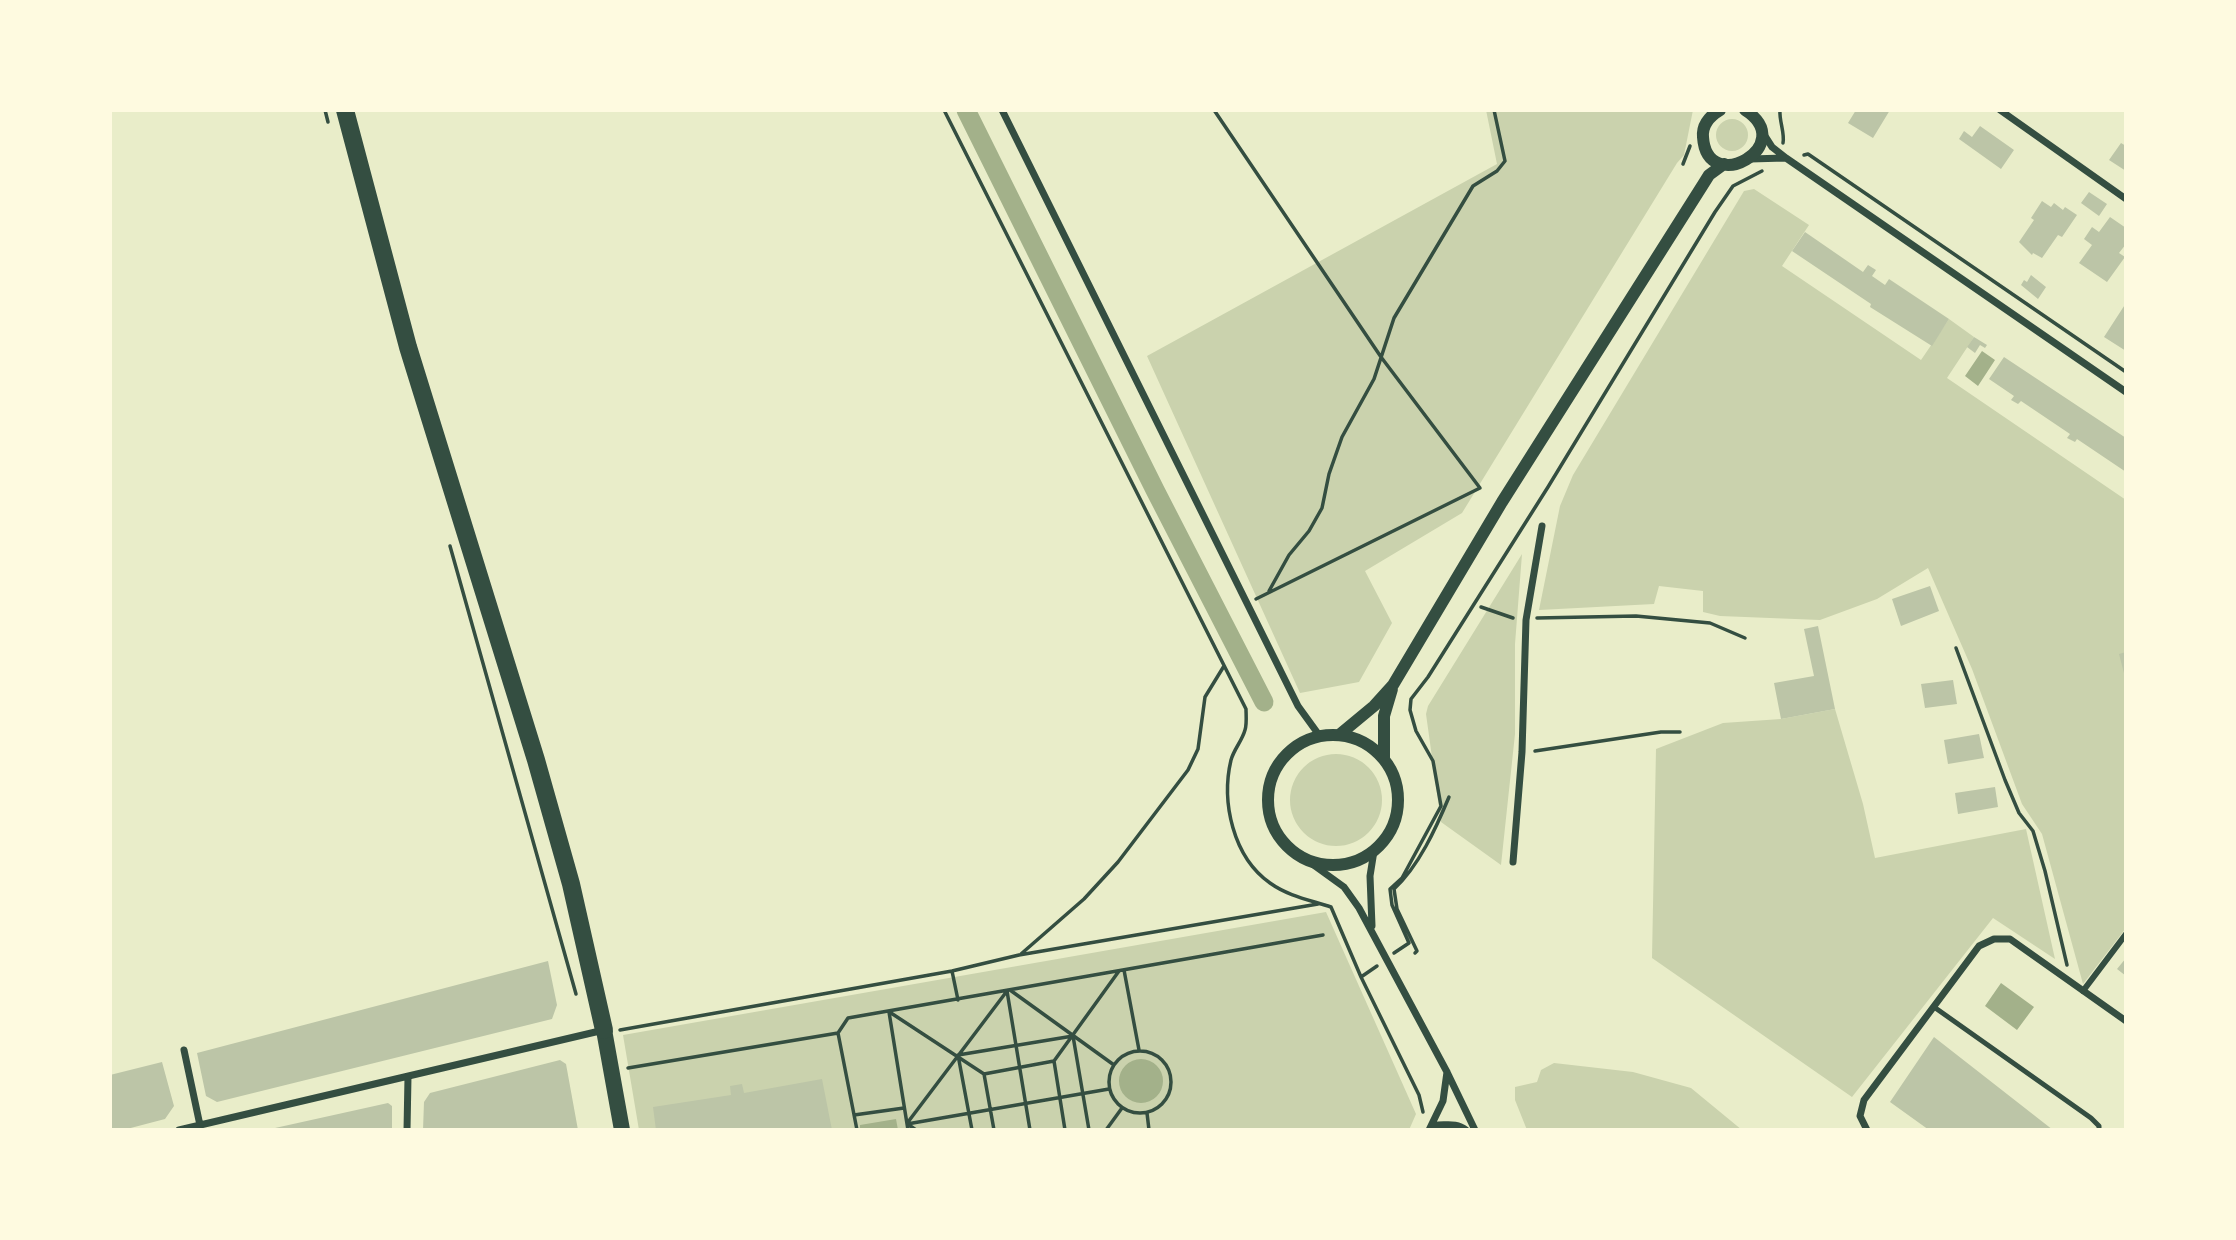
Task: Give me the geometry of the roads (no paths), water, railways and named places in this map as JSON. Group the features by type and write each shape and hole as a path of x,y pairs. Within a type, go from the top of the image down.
{"highway":[{"path":"345,110 408,347 536,760 611,1030"}],"main road":[{"path":"611,1030 622,1130"}],"street":[{"path":"1002,110 1298,706 1319,735"},
{"path":"1709,175 1703,137 1709,119 1720,110"},
{"path":"1745,110 1758,120 1772,147 1788,154 2126,392"},
{"path":"2000,110 2126,199"},
{"path":"1707,152 1724,164 1741,164 1750,159 1761,143 1758,120"},
{"path":"1750,159 1788,154"},
{"path":"1339,734 1374,706 1393,685 1502,502 1709,175 1724,164"},
{"path":"1513,862 1522,752 1526,620 1542,526"},
{"path":"1384,759 1384,716 1393,685"},
{"path":"1308,861 1339,866 1354,862 1374,851 1392,829 1398,809 1398,788 1384,759 1365,742 1339,734 1319,735 1300,743 1284,756 1273,774 1268,794 1269,815 1277,834 1290,850 1344,887 1373,930 1475,1130"},
{"path":"1373,930 1369,884 1374,851"},
{"path":"2083,991 2126,934"},
{"path":"1867,1130 1860,1116 1864,1100 1979,946 1994,939 2010,939 2126,1021"},
{"path":"179,1130 611,1030"},
{"path":"184,1050 201,1127"},
{"path":"1429,1130 1443,1101 1447,1072"},
{"path":"407,1130 408,1077"},
{"path":"1434,1130 1438,1125 1453,1125 1466,1130"}],"lane":[{"path":"1934,1007 2091,1118 2099,1126 2099,1130"}],"waterway":[{"path":"966,110 1264,702"}]}
